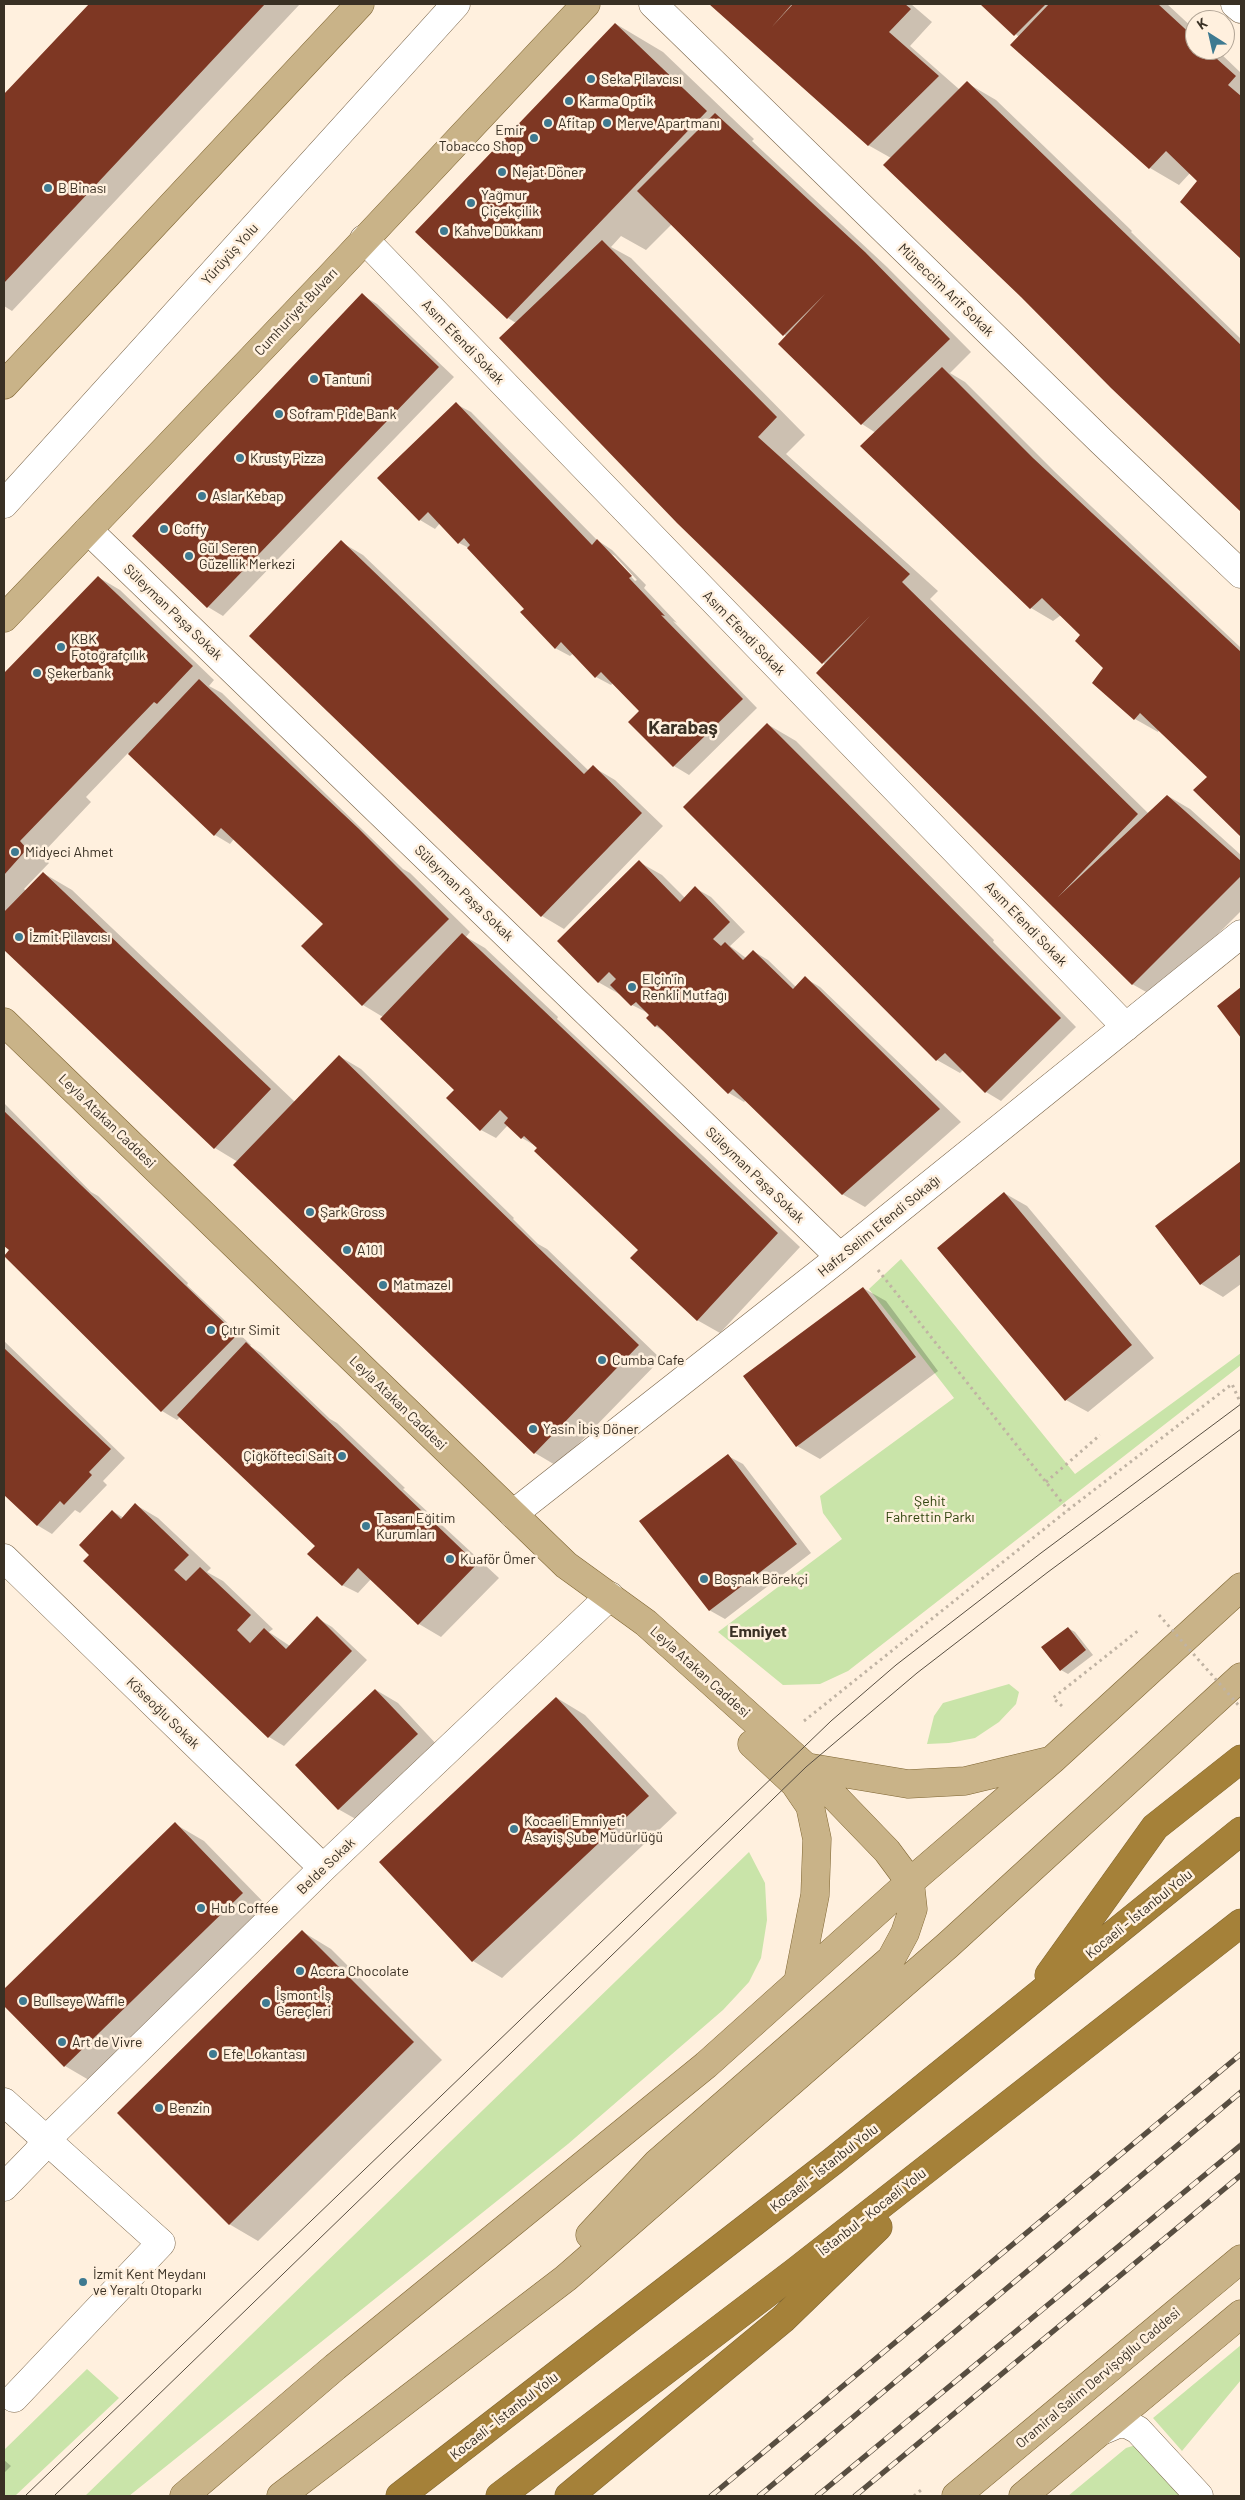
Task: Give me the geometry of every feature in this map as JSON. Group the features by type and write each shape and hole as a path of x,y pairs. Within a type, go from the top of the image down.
{"highway":[{"path":"1029,2002 1155,1827 1241,1759"},
{"name":"Kocaeli - İstanbul Yolu","path":"400,2496 825,2167 1241,1831"},
{"name":"İstanbul - Kocaeli Yolu","path":"500,2496 796,2272 1241,1923"},
{"path":"569,2496 783,2319 989,2120"}],"main road":[{"path":"4,385 360,4"},
{"name":"Cumhuriyet Bulvarı","path":"4,618 586,4"},
{"name":"Leyla Atakan Caddesi","path":"4,1022 566,1565 605,1600 646,1623 806,1767 887,1851 910,1882"},
{"path":"184,2496 335,2367 706,2065 910,1882 1052,1760 1241,1587"},
{"path":"605,1600 792,1781 810,1806 817,1839 815,1895 798,1982"},
{"path":"281,2496 581,2265 948,1945 1241,1677"},
{"path":"806,1767 908,1784 965,1781 1052,1760"},
{"path":"428,2384 586,2240 657,2163 891,1959 905,1933 913,1909 910,1882"},
{"name":"Oramiral Salim Dervişoğllu Caddesi","path":"956,2496 1241,2259"},
{"path":"1024,2496 1241,2314"}],"street":[{"name":"Yürüyüş Yolu","path":"4,504 456,4"},
{"name":"Müneccim Arif Sokak","path":"653,4 1094,434 1241,574"},
{"path":"1235,4 1241,9"},
{"name":"Asım Efendi Sokak","path":"364,239 1126,1026"},
{"name":"Süleyman Paşa Sokak","path":"88,530 840,1257"},
{"name":"Hafız Selim Efendi Sokağı","path":"513,1514 840,1257 1241,934"},
{"name":"Köseoğlu Sokak","path":"4,1558 323,1868"},
{"name":"Belde Sokak","path":"4,2187 37,2153 46,2140 323,1868 605,1600"},
{"path":"4,2102 161,2243 14,2398"},
{"path":"1104,2430 1118,2424 1127,2424 1138,2430 1199,2496"}],"path":[{"path":"875,1265 1068,1510"},
{"path":"780,1744 816,1710 1068,1510 1232,1384 1241,1404"},
{"path":"1046,1482 1100,1435"},
{"path":"1152,1621 1159,1615 1241,1708"},
{"path":"1053,1698 1144,1627"}],"green space":[{"name":"Şehit Fahrettin Parkı","path":"901,1259 1075,1474 1241,1353 1241,1365 848,1671 820,1684 783,1685 718,1632 842,1539 823,1513 820,1496 954,1398 869,1289"},
{"path":"1009,1684 1019,1692 1016,1704 999,1722 975,1738 949,1743 927,1744 934,1716 943,1703"},
{"path":"749,1852 765,1883 767,1920 761,1958 749,1982 723,2010 568,2144 129,2496 85,2496"},
{"path":"1241,2345 1241,2380 1182,2451 1153,2418"},
{"path":"87,2369 119,2398 16,2495 4,2496 4,2450"},
{"path":"1139,2444 1187,2496 1068,2496 1126,2448"}],"building":[{"name":"B Binası","path":"89,4 265,4 4,283 4,94"},
{"path":"709,4 792,4 771,28 793,4 905,4 911,9 889,32 939,76 868,146"},
{"path":"980,4 1046,4 1014,36"},
{"path":"1049,4 1158,4 1185,29 1185,60 1218,60 1236,76 1228,85 1241,96 1241,259 1180,202 1197,181 1166,151 1149,169 1010,45"},
{"path":"615,23 707,111 507,319 415,232"},
{"path":"967,81 1241,345 1241,512 883,165"},
{"path":"715,113 865,252 950,339 861,425 778,344 825,294 783,336 637,191"},
{"path":"602,240 777,417 758,437 910,574 902,582 1138,814 1058,897 1167,795 1241,861 1241,876 1132,985 816,673 870,616 822,664 677,523 499,338"},
{"path":"362,293 439,367 207,608 132,536"},
{"path":"942,367 1033,458 1241,652 1241,837 1193,790 1207,777 1140,713 1134,720 1092,683 1103,668 1075,641 1080,635 1042,598 1030,609 860,446"},
{"path":"456,402 592,545 597,539 632,576 629,578 665,616 661,615 743,699 673,767 628,722 639,711 601,672 595,678 561,642 555,649 520,612 524,609 467,548 470,545 464,538 458,544 428,512 419,521 377,478"},
{"path":"341,540 584,774 593,765 642,813 541,917 249,636"},
{"path":"98,576 193,666 157,704 154,702 20,841 27,849 4,875 4,673"},
{"path":"199,679 358,828 449,919 362,1006 301,946 323,924 221,828 214,836 128,754"},
{"path":"767,723 1061,1018 985,1093 945,1053 936,1061 683,807"},
{"path":"639,860 680,902 695,886 730,922 713,939 721,946 725,942 743,960 753,950 793,989 805,976 940,1109 842,1195 733,1089 728,1094 657,1025 655,1027 646,1018 649,1015 636,1002 631,1006 610,985 616,979 609,972 598,983 557,941"},
{"path":"43,872 271,1089 214,1149 4,950 4,912"},
{"path":"462,933 778,1233 697,1321 630,1258 638,1250 534,1151 537,1148 524,1136 521,1139 504,1123 508,1118 500,1110 480,1131 446,1098 454,1090 380,1019"},
{"path":"1241,987 1241,1038 1217,1006"},
{"path":"339,1055 639,1345 534,1454 233,1165"},
{"path":"4,1111 237,1335 161,1412 4,1256 9,1250 4,1246"},
{"path":"1241,1161 1241,1254 1200,1285 1155,1226"},
{"path":"1004,1192 1132,1345 1065,1401 937,1248"},
{"path":"863,1287 916,1357 796,1447 743,1376"},
{"path":"246,1342 477,1564 418,1625 358,1568 342,1586 307,1554 315,1546 177,1415"},
{"path":"4,1348 111,1449 89,1472 92,1475 64,1505 60,1501 37,1526 4,1495"},
{"path":"728,1454 797,1544 709,1611 639,1521"},
{"path":"135,1503 189,1555 174,1570 186,1581 200,1567 251,1615 237,1630 250,1643 264,1628 286,1649 317,1616 352,1651 268,1738 83,1561 89,1555 79,1545 112,1510 121,1519"},
{"path":"1068,1627 1086,1650 1060,1671 1041,1647"},
{"path":"375,1689 418,1734 338,1810 295,1765"},
{"name":"Kocaeli Emniyeti Asayiş Şube Müdürlüğü","path":"556,1697 649,1796 472,1962 379,1862"},
{"path":"175,1822 243,1893 64,2067 4,2006 4,1989"},
{"path":"302,1930 414,2042 229,2225 117,2113"}],"tram line":[{"path":"25,2496 831,1721 896,1665 1041,1553 1241,1404"},
{"path":"54,2496 806,1767 917,1673 1048,1572 1241,1429"}],"railway":[{"path":"711,2496 1241,2054"},
{"path":"759,2496 1241,2092"},
{"path":"817,2496 1241,2145"},
{"path":"855,2496 1241,2175"}],"place":[{"name":"Seka Pilavcısı","path":"591,79"},
{"name":"Karma Optik","path":"569,101"},
{"name":"Afitap","path":"548,123"},
{"name":"Merve Apartmanı","path":"607,123"},
{"name":"Emir Tobacco Shop","path":"534,138"},
{"name":"Nejat Döner","path":"502,172"},
{"name":"B Binası","path":"48,188"},
{"name":"Yağmur Çiçekçilik","path":"471,203"},
{"name":"Kahve Dükkanı","path":"444,231"},
{"name":"Tantuni","path":"314,379"},
{"name":"Sofram Pide Bank","path":"279,414"},
{"name":"Krusty Pizza","path":"240,458"},
{"name":"Aslar Kebap","path":"202,496"},
{"name":"Coffy","path":"164,529"},
{"name":"Gül Seren Güzellik Merkezi","path":"189,556"},
{"name":"KBK Fotoğrafçılık","path":"61,647"},
{"name":"Şekerbank","path":"37,673"},
{"name":"Midyeci Ahmet","path":"15,852"},
{"name":"İzmit Pilavcısı","path":"19,937"},
{"name":"Elçin'in Renkli Mutfağı","path":"632,987"},
{"name":"Şark Gross","path":"310,1212"},
{"name":"A101","path":"347,1250"},
{"name":"Matmazel","path":"383,1285"},
{"name":"Çıtır Simit","path":"211,1330"},
{"name":"Cumba Cafe","path":"602,1360"},
{"name":"Yasin İbiş Döner","path":"533,1429"},
{"name":"Çiğköfteci Sait","path":"342,1456"},
{"name":"Tasarı Eğitim Kurumları","path":"366,1526"},
{"name":"Kuaför Ömer","path":"450,1559"},
{"name":"Boşnak Börekçi","path":"704,1579"},
{"name":"Kocaeli Emniyeti Asayiş Şube Müdürlüğü","path":"514,1829"},
{"name":"Hub Coffee","path":"201,1908"},
{"name":"Accra Chocolate","path":"300,1971"},
{"name":"Bullseye Waffle","path":"23,2001"},
{"name":"İşmont İş Gereçleri","path":"266,2003"},
{"name":"Art de Vivre","path":"62,2042"},
{"name":"Efe Lokantası","path":"213,2054"},
{"name":"Benzin","path":"159,2108"},
{"name":"İzmit Kent Meydanı ve Yeraltı Otoparkı","path":"83,2282"}],"district":[{"name":"Karabaş","path":"683,728"},
{"name":"Emniyet","path":"758,1632"}]}
